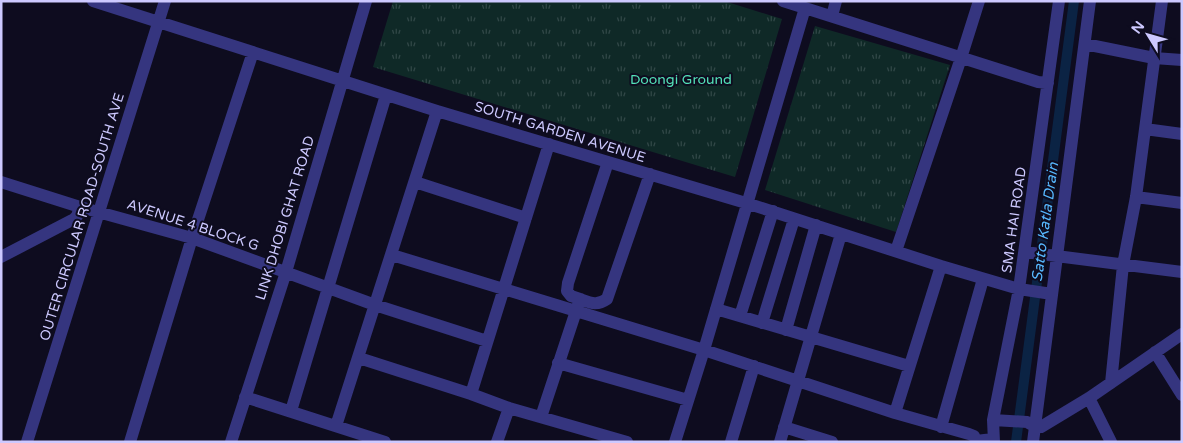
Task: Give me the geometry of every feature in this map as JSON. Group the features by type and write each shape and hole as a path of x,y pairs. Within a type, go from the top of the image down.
{"street":[{"name":"SOUTH GARDEN AVENUE","path":"93,1 437,111 746,203 983,279 1023,289 1050,293"},
{"name":"OUTER CIRCULAR ROAD-SOUTH AVE","path":"28,442 165,1"},
{"name":"LINK DHOBI GHAT ROAD","path":"230,442 286,272 366,1"},
{"path":"783,1 1038,82 1048,83"},
{"path":"832,16 836,1"},
{"path":"896,251 961,58 978,1"},
{"name":"SMA HAI ROAD","path":"994,441 993,420 1023,289 1059,1"},
{"path":"1032,442 1031,424 1090,1"},
{"path":"1111,383 1123,265 1136,196 1162,1"},
{"path":"675,442 805,8"},
{"path":"1085,44 1154,58 1182,60"},
{"path":"130,442 192,238 253,52"},
{"path":"290,411 329,288 386,95"},
{"path":"336,426 437,111"},
{"path":"1145,129 1182,134"},
{"path":"471,394 549,144"},
{"path":"578,305 567,290 568,283 608,162"},
{"path":"578,305 601,303 607,299 650,174"},
{"name":"AVENUE 4 BLOCK G","path":"1,182 80,207 192,238 375,305 487,341"},
{"path":"415,182 526,218"},
{"path":"1136,196 1182,202"},
{"path":"1,257 74,219 80,207"},
{"path":"740,316 773,212"},
{"path":"762,323 794,219"},
{"path":"786,330 816,225"},
{"path":"780,442 841,234"},
{"path":"1028,253 1182,272"},
{"path":"392,255 504,290 578,305 797,381 940,427 969,434 974,436 976,441 994,441"},
{"path":"895,413 941,266"},
{"path":"940,427 983,279"},
{"path":"540,417 578,305"},
{"path":"716,309 909,366"},
{"path":"993,420 1031,424 1041,427 1111,383 1182,334"},
{"path":"1156,352 1182,395"},
{"path":"359,358 509,408 627,442"},
{"path":"558,362 688,400"},
{"path":"731,442 754,366"},
{"path":"245,397 385,442"},
{"path":"1088,398 1111,442"},
{"path":"497,442 509,408"},
{"path":"784,426 832,442"}],"green space":[{"name":"Doongi Ground","path":"393,1 724,1 782,19 735,177 373,67"},
{"path":"815,26 950,65 896,232 765,190"}],"waterway":[{"name":"Satto Katla Drain","path":"1016,442 1074,1"}]}
